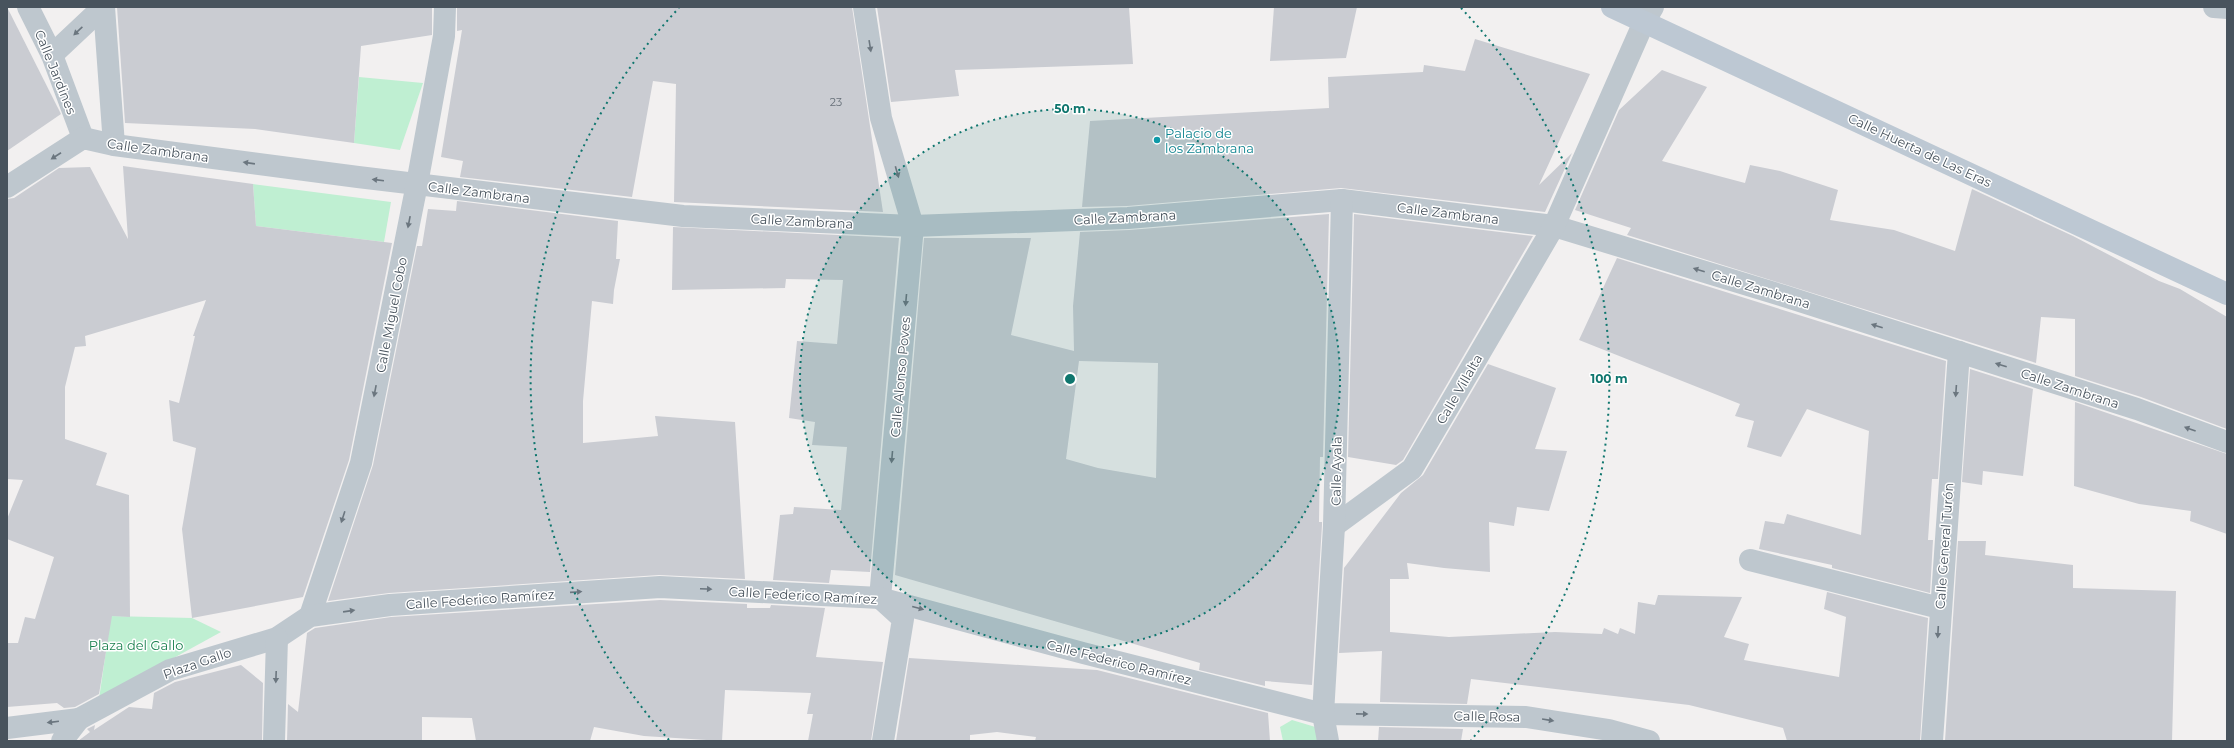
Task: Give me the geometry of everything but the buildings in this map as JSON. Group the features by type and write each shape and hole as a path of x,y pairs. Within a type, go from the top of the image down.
{"street":[{"name":"Calle Jardines","path":"28,7 52,54 83,138"},
{"path":"52,54 104,7"},
{"path":"104,7 114,145"},
{"name":"Calle Miguel Cobo","path":"310,616 361,463 417,184 444,36 446,7"},
{"name":"Calle Alonso Poves","path":"864,7 881,118 913,226 880,598"},
{"name":"Calle Huerta de Las Eras","path":"1612,7 1648,14 2227,294"},
{"path":"2214,7 2227,8"},
{"name":"Calle Villalta","path":"1334,526 1412,469 1554,226 1648,14"},
{"path":"7,187 83,138"},
{"name":"Calle Zambrana","path":"83,138 114,145 683,216 913,226 1128,218 1342,200 1554,226 2137,409 2227,442"},
{"name":"Calle Ayala","path":"1328,741 1323,714 1334,526 1342,200"},
{"name":"Calle General Turón","path":"1932,741 1940,608 1959,352"},
{"path":"1750,560 1940,608"},
{"name":"Calle Federico Ramírez","path":"277,638 310,616 390,605 660,587 880,598 1083,653 1323,714"},
{"path":"880,598 903,619 883,741"},
{"path":"274,741 277,638"},
{"name":"Plaza Gallo","path":"79,719 170,670 277,638"},
{"name":"Calle Rosa","path":"1323,714 1526,717 1609,730 1649,741"},
{"path":"7,728 79,719"},
{"path":"62,741 79,719"}],"green space":[{"path":"359,77 423,83 400,150 354,143"},
{"path":"253,184 391,202 384,242 256,226"},
{"name":"Plaza del Gallo","path":"111,616 192,618 221,632 99,699"},
{"path":"1292,720 1322,729 1326,741 1283,741 1280,727"}],"place":[{"name":"Palacio de los Zambrana","path":"1157,140"}]}
